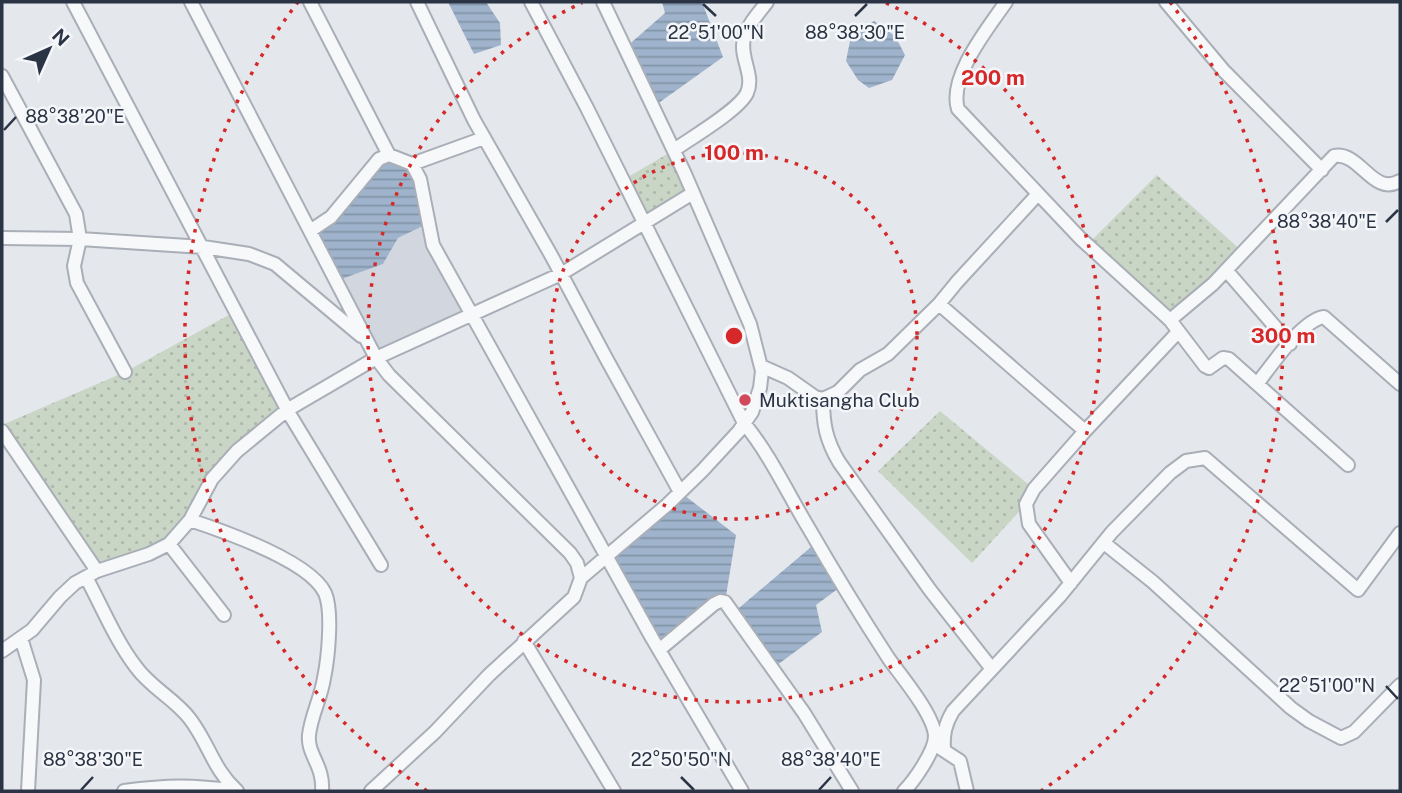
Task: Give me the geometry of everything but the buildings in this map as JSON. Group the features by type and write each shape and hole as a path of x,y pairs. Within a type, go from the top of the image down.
{"street":[{"path":"74,2 287,410 381,565"},
{"path":"191,2 376,358 389,376 570,553 577,563 581,578"},
{"path":"310,2 389,155 412,164 420,179 433,245 659,650 742,791"},
{"path":"417,2 484,138 680,492"},
{"path":"531,2 744,423 764,449 808,528 871,631 922,706 933,727 939,748 960,761 967,791"},
{"path":"371,791 435,732 524,641 574,597 581,578 702,471 752,412 760,388 761,366 750,324 674,150 603,2"},
{"path":"674,150 729,112 747,93 749,84 743,55 744,38 767,2"},
{"path":"1006,2 968,60 956,89 958,109 1080,238 1170,320 1205,366 1209,368 1223,358 1229,359 1348,465"},
{"path":"1166,2 1224,71 1322,170"},
{"path":"2,76 76,214 80,239 74,266 77,283 125,372"},
{"path":"412,164 484,138"},
{"path":"310,231 331,217 379,159 389,155"},
{"path":"1170,320 1226,270 1334,156 1346,157 1381,184 1389,186 1400,181"},
{"path":"2,651 32,630 60,597 92,574 169,544 190,520 212,479 258,433 287,410 376,358 561,274 693,193"},
{"path":"761,366 776,371 815,397 823,399 838,392 860,370 888,354 939,304 1038,194"},
{"path":"2,238 80,239 203,247 249,254 275,264 367,341"},
{"path":"1226,270 1290,344"},
{"path":"939,304 1085,431"},
{"path":"1257,384 1290,344 1313,321 1324,317 1400,384"},
{"path":"1071,583 1029,524 1026,504 1034,489 1085,431 1178,332"},
{"path":"823,399 823,425 828,444 839,462 930,590 992,669"},
{"path":"2,430 92,574 135,666 153,687 180,707 204,741 218,771 237,791"},
{"path":"904,791 939,748 953,710 1071,583 1104,542 1170,473 1186,461 1205,457 1358,590 1400,534"},
{"path":"190,520 224,531 269,551 306,574 325,593 328,621 327,658 309,740 322,773 322,791"},
{"path":"1104,542 1153,582 1291,708 1341,738 1354,732 1400,685"},
{"path":"169,544 224,615"},
{"path":"659,650 714,604 720,601 725,603 804,713 852,791"},
{"path":"21,638 34,680 28,791"},
{"path":"524,641 614,791"},
{"path":"124,791 167,785 237,791"}],"shaded area":[{"path":"429,223 471,314 376,358 336,281 383,264 398,238"}],"green space":[{"path":"674,150 693,193 644,221 623,180"},
{"path":"1157,175 1243,252 1170,320 1087,245"},
{"path":"236,311 287,410 237,451 169,544 97,571 2,425 125,372"},
{"path":"940,411 1034,489 1026,504 972,563 878,471"}],"water":[{"path":"448,2 486,2 500,23 501,45 474,54"},
{"path":"662,2 702,2 723,57 653,107 625,48 665,13"},
{"path":"874,21 895,36 905,55 892,80 869,88 858,80 846,61 851,36"},
{"path":"379,159 412,164 429,223 398,238 383,264 336,281 310,231"},
{"path":"680,492 736,535 725,602 659,650 607,556"},
{"path":"817,542 843,585 816,605 822,632 773,668 733,613"}],"place":[{"name":"Muktisangha Club","path":"745,400"}]}
